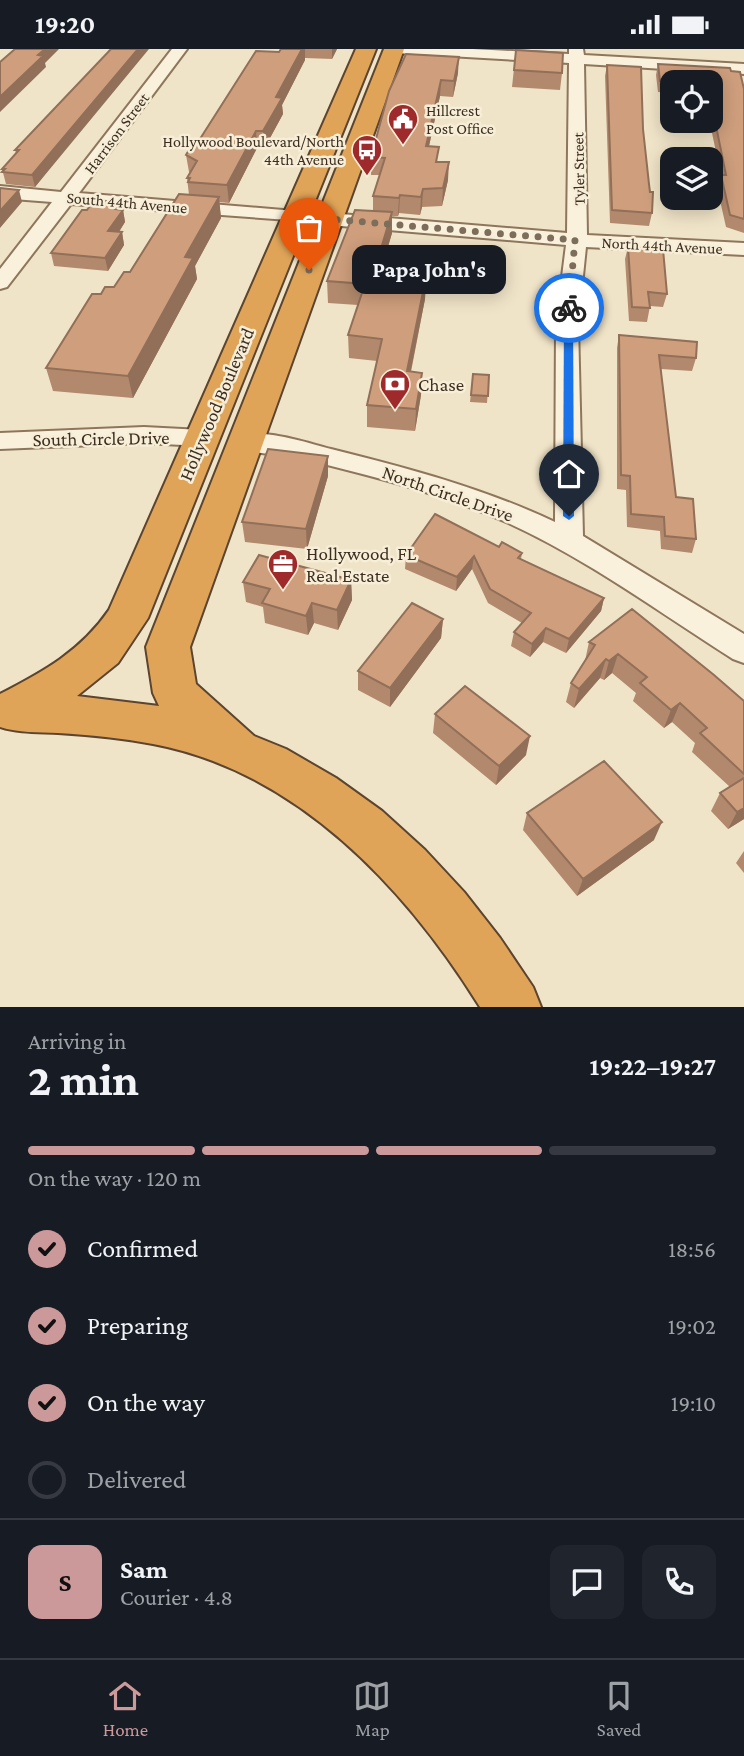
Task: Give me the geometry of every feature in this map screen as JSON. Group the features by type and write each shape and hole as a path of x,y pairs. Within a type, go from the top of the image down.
{"highway":[{"name":"Hollywood Boulevard","path":"237,750 175,693 168,647 299,296 326,142 366,49"},
{"name":"Hollywood Boulevard","path":"5,712 80,673 113,641 127,618 239,351 312,218 395,49"},
{"path":"239,351 251,369 231,423 232,434 244,442"},
{"path":"201,554 189,534 220,461 208,439 202,438"},
{"name":"Hollywood Boulevard","path":"5,712 116,718 160,726 237,750 308,786 374,833 426,884 481,954 513,1007"}],"street":[{"name":"Harrison Street","path":"0,283 180,49"},
{"path":"395,49 574,52 744,59"},
{"path":"574,52 744,69"},
{"name":"Tyler Street","path":"569,541 566,333 579,215 574,52"},
{"name":"South 44th Avenue","path":"0,192 312,218"},
{"name":"North 44th Avenue","path":"312,218 575,240 744,249"},
{"name":"South Circle Drive","path":"0,441 144,435 202,438"},
{"name":"North Circle Drive","path":"244,442 302,451 421,481 515,515 569,541 744,650"}],"building":[{"path":"15,49 45,49 38,55 43,56 0,97 0,62"},
{"path":"111,49 138,49 32,175 2,172 19,150 15,150"},
{"path":"281,49 302,49 276,97 282,98 263,131 256,131 227,185 188,182 190,178 187,178 197,161 186,155 194,142 198,142 256,51 279,52"},
{"path":"516,50 563,53 562,73 514,70"},
{"path":"406,54 459,57 454,81 441,80 426,146 439,147 436,162 449,162 443,188 423,189 421,197 373,196 385,158 371,157 389,91"},
{"path":"658,64 730,68 731,71 740,72 744,89 744,219 730,215 723,184 723,175 726,175 723,147 720,147 717,133 723,133 723,70 660,70 660,81"},
{"path":"607,65 641,67 643,129 650,192 653,192 652,213 612,210"},
{"path":"0,188 19,190 0,211"},
{"path":"179,194 219,197 185,257 193,258 128,376 46,368 92,294 101,294 105,287 114,287 124,272 130,272"},
{"path":"94,200 120,202 115,209 123,210 108,231 122,232 105,258 51,253 82,210 87,210"},
{"path":"355,210 392,212 380,252 400,254 394,275 426,277 407,371 422,373 416,409 367,405 382,339 348,335 365,284 327,281"},
{"path":"628,247 663,249 667,294 648,292 650,308 632,307"},
{"path":"619,335 697,342 696,358 659,355 676,497 693,499 696,539 665,536 664,517 631,514 630,476 621,475"},
{"path":"473,374 489,375 488,396 471,395"},
{"path":"268,449 328,456 306,529 242,522"},
{"path":"435,514 499,547 502,542 522,553 518,558 604,598 569,639 546,628 532,644 514,632 531,613 490,589 474,556 457,577 406,555"},
{"path":"259,555 351,580 337,610 312,603 306,616 262,603 270,589 243,582"},
{"path":"412,603 443,619 390,688 358,671"},
{"path":"632,609 744,701 744,774 700,733 707,728 680,703 671,710 640,683 647,677 618,654 609,661 606,659 579,689 571,683 595,645 589,642"},
{"path":"465,686 530,736 499,766 435,714"},
{"path":"604,761 662,822 583,879 527,813"},
{"path":"744,778 744,808 737,812 720,793"}],"way so far":[{"path":"309,270 329,219 575,240 569,308"}],"place":[{"name":"Hillcrest Post Office","path":"403,146"},
{"name":"Hollywood Boulevard/North 44th Avenue","path":"367,177"},
{"name":"Papa John's","path":"309,270"},
{"name":"Chase","path":"395,411"},
{"name":"Hollywood, FL Real Estate","path":"283,591"}],"route":[{"path":"569,308 566,346 569,516"}]}
